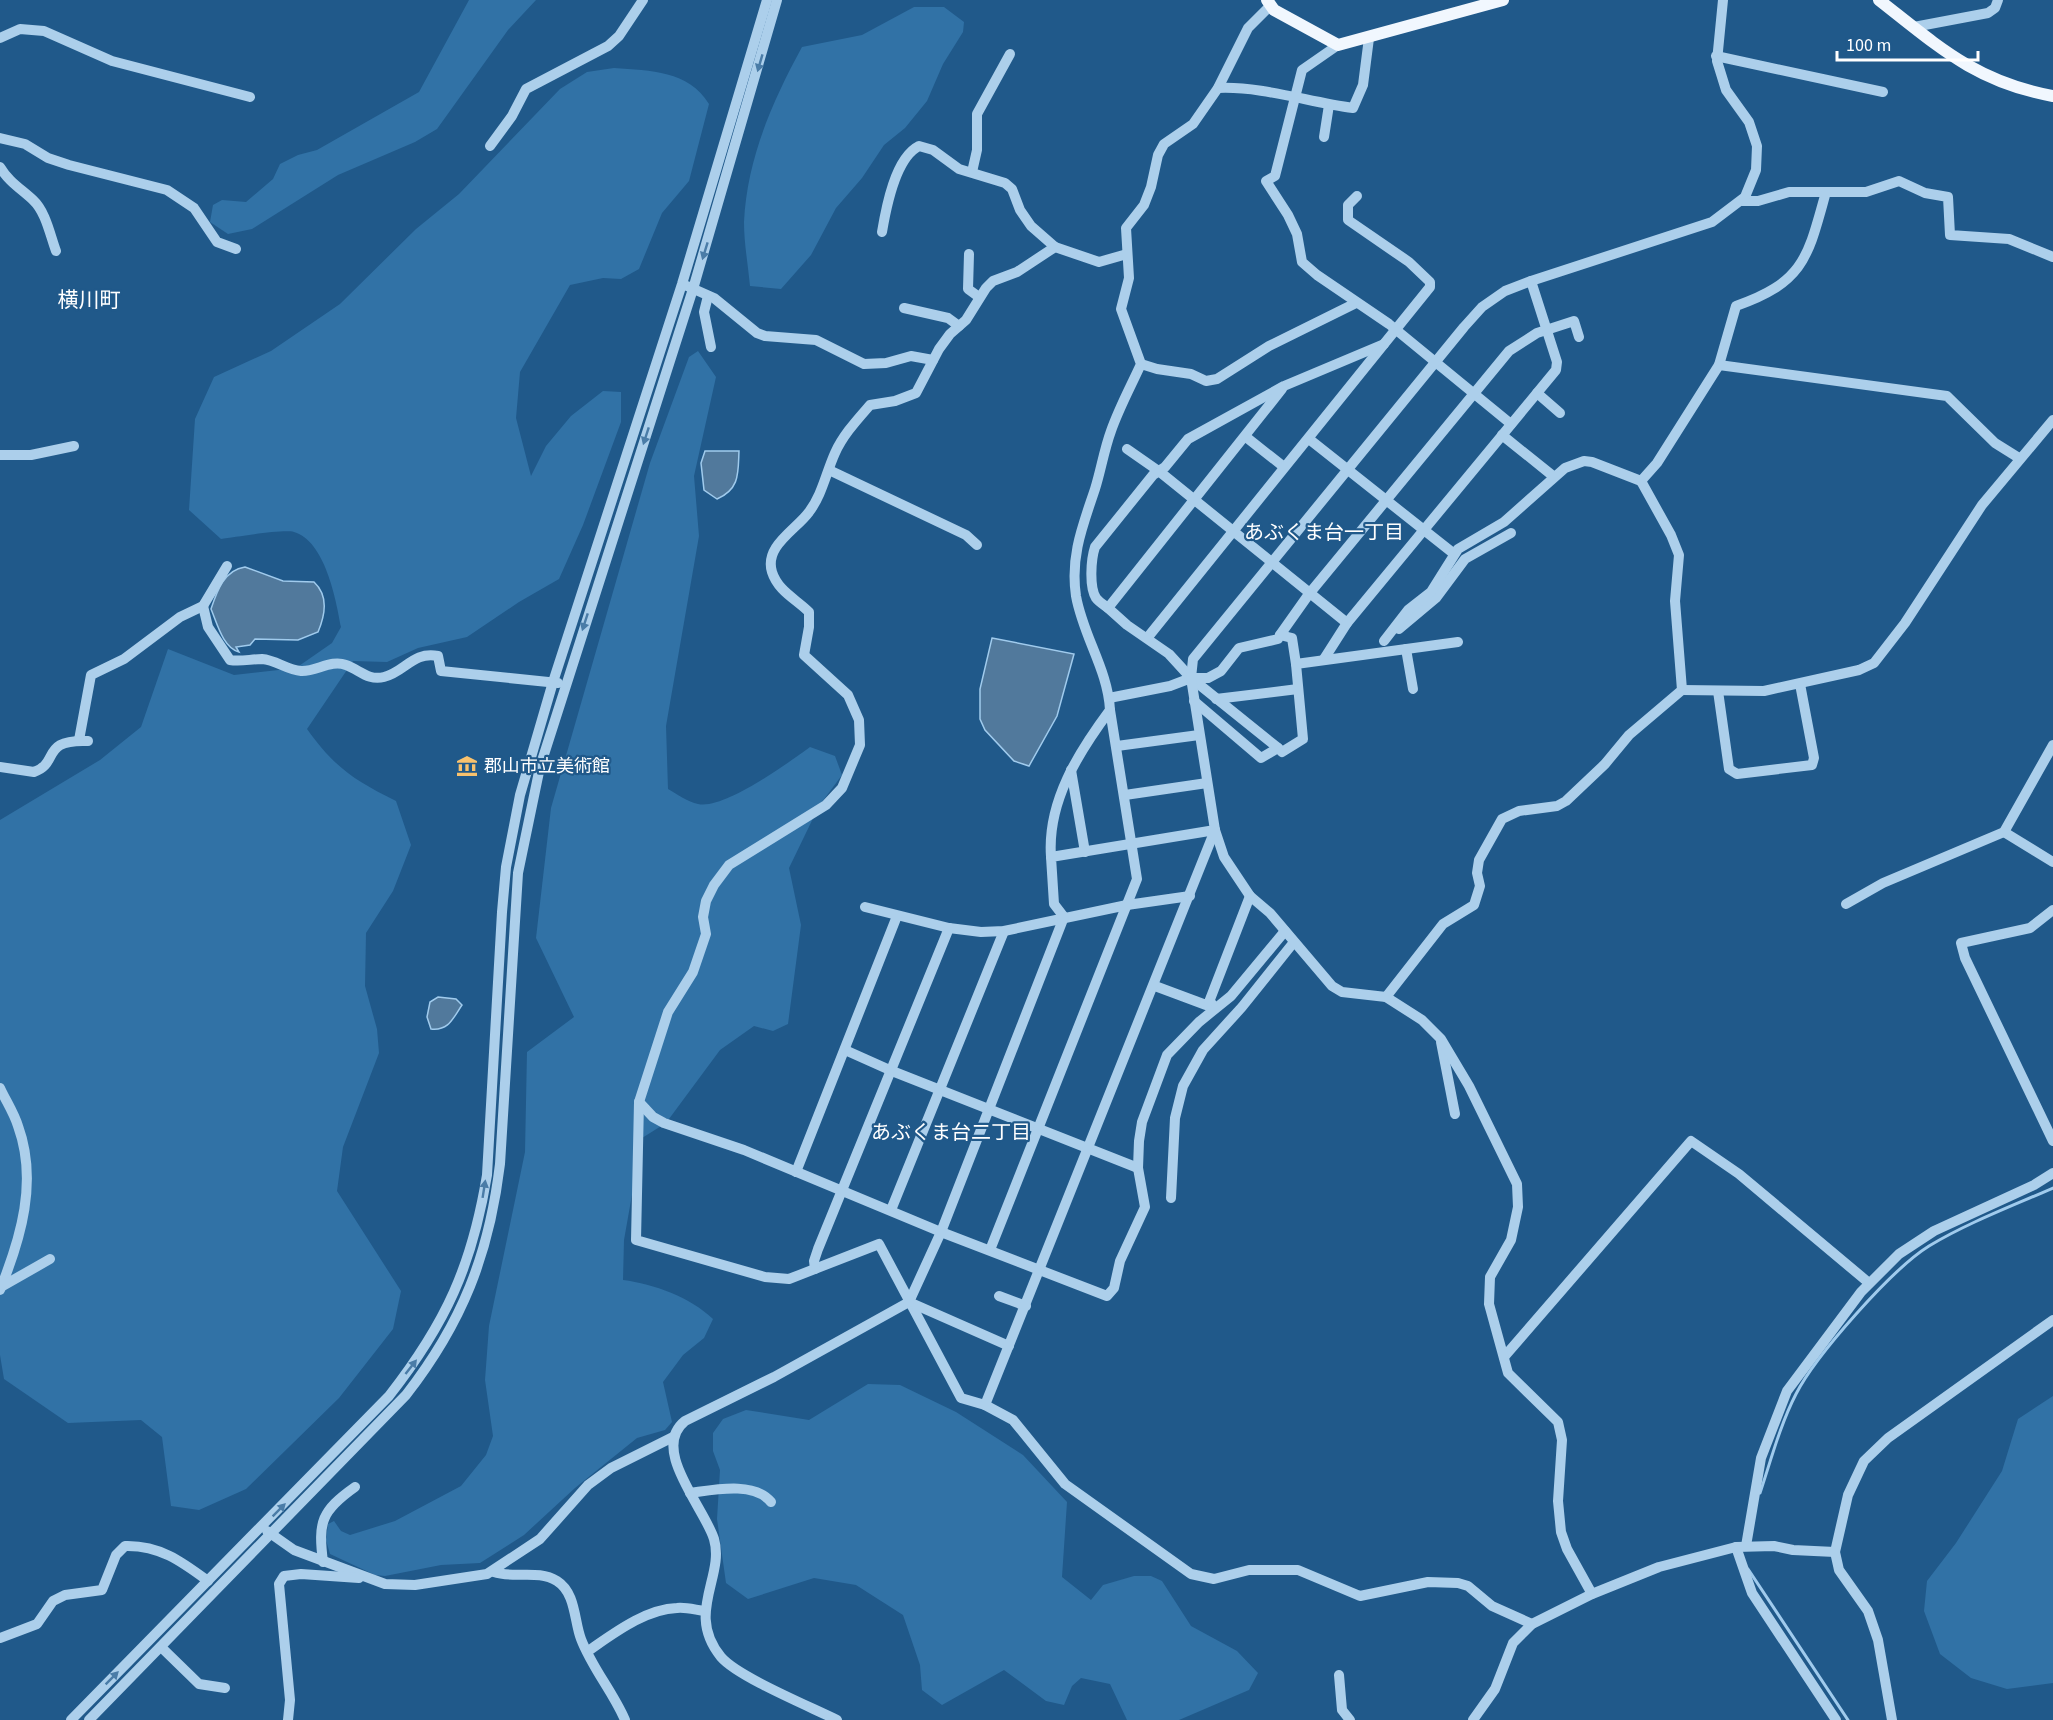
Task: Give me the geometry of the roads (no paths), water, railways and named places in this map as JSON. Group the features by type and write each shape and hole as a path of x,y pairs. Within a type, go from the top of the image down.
{"main road":[{"path":"1269,3 1338,45 1503,0"},
{"path":"1880,0 1963,64 1990,79 2019,90 2053,96"}],"street":[{"path":"490,146 512,116 526,89 609,46 620,36 643,0"},
{"path":"70,1720 354,1434 414,1364 441,1321 468,1262 487,1175 506,867 523,784 553,682 682,284 767,0"},
{"path":"89,1720 375,1429 432,1361 468,1294 481,1261 496,1200 518,873 540,766 693,289 777,0"},
{"path":"1592,1594 1567,1549 1561,1532 1558,1501 1562,1440 1558,1422 1552,1413 1514,1382 1508,1373 1487,1291 1490,1277 1511,1240 1518,1207 1517,1184 1469,1086 1441,1039 1422,1020 1386,997 1342,992 1332,986 1285,931 1250,896 1224,857 1215,830 1191,678 1193,659 1435,361 1482,307 1505,291 1531,281 1712,222 1742,201 1750,189 1756,170 1757,146 1749,122 1726,90 1716,56 1723,0"},
{"path":"1914,27 1988,13 1995,8 1998,0"},
{"path":"990,1250 1137,879 1109,699 1076,596 1076,553 1080,528 1111,431 1141,364 1121,309 1129,278 1126,228 1144,205 1158,155 1164,144 1193,124 1218,88 1248,28 1269,3"},
{"path":"0,38 20,29 44,31 112,61 250,97"},
{"path":"1218,88 1244,87 1293,99 1353,108 1364,85 1369,38"},
{"path":"1338,45 1302,70 1293,99 1279,164 1275,176 1266,181 1297,234 1302,262 1396,330 1511,424"},
{"path":"972,172 977,150 977,114 985,95 1010,54"},
{"path":"1716,56 1883,92"},
{"path":"1324,137 1329,105"},
{"path":"0,138 26,144 48,158 69,165 167,190 194,208 204,226 217,242 236,249"},
{"path":"882,232 886,207 897,175 914,149 926,147 959,169 991,177 1012,189 1020,210 1031,226 1055,246 1099,262 1127,254"},
{"path":"0,167 11,184 34,201 43,215 56,251"},
{"path":"1742,201 1758,201 1789,192 1873,191 1889,182 1899,181 1925,193 1948,197 1950,235 2009,239 2053,257"},
{"path":"1641,481 1657,463 1719,365 1736,306 1757,298 1782,284 1804,261 1826,192"},
{"path":"1148,637 1430,286 1430,282 1409,262 1348,220 1348,205 1357,196"},
{"path":"1055,246 1017,272 993,281 979,297 966,321 950,334 916,393 895,401 870,405 840,444 812,508 799,526 777,546 771,564 772,572 786,594 809,612 804,655 848,695 859,720 860,745 842,788 826,805 729,865 714,885 703,917 706,934 693,972 668,1012 639,1102 636,1240 772,1279 789,1279 879,1244 961,1398 985,1405 1013,1420 1065,1484 1191,1574 1214,1579 1249,1570 1298,1570 1360,1596 1428,1582 1458,1583 1468,1586 1492,1606 1532,1623"},
{"path":"969,254 968,289 979,297"},
{"path":"1324,659 1347,623 1556,370 1557,362 1531,281"},
{"path":"682,284 708,296 765,336 816,340 864,364 886,363 911,356 933,360"},
{"path":"708,296 704,312 711,346"},
{"path":"1141,364 1156,369 1191,374 1206,381 1217,379 1269,346 1356,303"},
{"path":"904,308 948,318 959,326"},
{"path":"1109,699 1170,686 1191,678 1208,678 1221,671 1239,648 1278,639 1309,594 1473,392 1517,344 1545,330 1574,321 1579,337"},
{"path":"1280,635 1292,638 1303,739 1282,752 1191,678 1169,654 1148,637 1127,625 1098,600 1094,592 1092,558 1095,547 1153,475 1160,472 1188,439 1284,386 1384,344"},
{"path":"1719,365 1947,396 1995,443 2019,458"},
{"path":"1108,608 1246,437 1284,386"},
{"path":"1537,393 1560,413"},
{"path":"1386,997 1443,924 1474,905 1480,886 1477,873 1479,860 1503,819 1519,811 1557,806 1566,801 1605,764 1629,735 1682,690 1764,691 1859,670 1882,656 1982,505 2053,420"},
{"path":"1502,435 1553,476"},
{"path":"1246,437 1284,467"},
{"path":"1309,439 1453,554"},
{"path":"0,455 31,455 74,446"},
{"path":"1127,449 1160,472 1193,501 1347,623"},
{"path":"1511,533 1465,560 1436,598 1384,641 1408,610 1431,592 1453,554 1504,522 1534,497 1553,476 1584,461 1616,469 1641,481 1671,535 1679,555 1675,601 1682,690"},
{"path":"829,470 966,535 977,545"},
{"path":"0,767 34,772 45,765 58,745 83,740 91,675 124,658 180,617 203,606 227,566"},
{"path":"203,606 208,627 230,660 263,659 291,670 304,672 337,664 346,665 373,678 392,674 417,656 429,655 438,656 441,671 566,683"},
{"path":"1296,664 1458,642"},
{"path":"1406,649 1413,689"},
{"path":"1718,691 1729,769 1737,774 1812,765 1814,758 1800,684"},
{"path":"1216,699 1298,689"},
{"path":"1194,701 1261,758 1278,748"},
{"path":"1064,917 1054,904 1050,838 1053,817 1078,754 1110,710"},
{"path":"1117,746 1199,735"},
{"path":"1846,904 1882,883 2004,832 2053,745"},
{"path":"1071,769 1085,852"},
{"path":"1125,795 1207,783"},
{"path":"1051,857 1215,830"},
{"path":"985,1405 1155,986 1215,830"},
{"path":"2004,832 2053,862"},
{"path":"1213,1005 1250,896"},
{"path":"865,907 949,928 981,932 1004,931 1127,905 1190,897"},
{"path":"2053,910 2030,927 1961,944 1965,958 2053,1141"},
{"path":"796,1172 897,916"},
{"path":"837,1720 730,1666 721,1657 711,1638 705,1611 714,1557 714,1540 690,1493 672,1446 673,1437 675,1430 685,1420 774,1377 909,1302 941,1232 1064,917"},
{"path":"815,1269 814,1261 949,928"},
{"path":"891,1210 1004,931"},
{"path":"639,1102 652,1117 664,1123 744,1150 941,1232 1107,1296 1111,1294 1120,1261 1145,1207 1138,1168 1142,1122 1167,1055 1213,1005 1231,996 1285,931"},
{"path":"1172,1198 1175,1118 1183,1086 1192,1066 1294,942"},
{"path":"1155,986 1206,1005 1213,1005"},
{"path":"1441,1039 1455,1114"},
{"path":"845,1050 892,1071 1138,1168"},
{"path":"0,1088 18,1126 26,1158 27,1179 26,1204 19,1240 1,1288"},
{"path":"1504,1358 1691,1141 1739,1174 1869,1282"},
{"path":"1836,1720 1752,1593 1741,1547 1761,1458 1787,1391 1869,1282 1899,1254 1934,1231 2034,1185 2053,1173"},
{"path":"1,1288 50,1259"},
{"path":"999,1296 1026,1306"},
{"path":"909,1302 1009,1346"},
{"path":"1892,1720 1878,1640 1868,1611 1839,1570 1835,1552 1848,1495 1864,1461 1888,1438 2053,1320"},
{"path":"494,1572 502,1563 540,1539 596,1479 632,1456 673,1437"},
{"path":"323,1562 320,1532 325,1513 355,1487"},
{"path":"690,1493 744,1490 753,1492 771,1502"},
{"path":"262,1527 294,1550 364,1576 397,1585 494,1572 535,1575 555,1580 568,1593 580,1637 625,1720"},
{"path":"0,1638 37,1624 53,1601 65,1595 102,1590 116,1555 124,1546 156,1548 174,1556 208,1581"},
{"path":"1473,1720 1496,1689 1514,1643 1532,1623 1592,1594 1659,1567 1741,1547 1835,1552"},
{"path":"288,1720 290,1700 279,1584 284,1576 301,1574 360,1579 364,1576"},
{"path":"588,1652 634,1622 665,1609 679,1607 705,1611"},
{"path":"161,1647 199,1684 225,1688"},
{"path":"1339,1675 1342,1710 1350,1720"}],"waterway":[{"path":"1760,1493 1780,1430 1806,1377 1837,1336 1895,1273 1929,1246 1974,1222 2053,1188"},
{"path":"1748,1569 1848,1720"}],"place":[{"name":"郡山市立美術館","path":"467,766"}],"district":[{"name":"横川町","path":"89,300"},
{"name":"あぶくま台一丁目","path":"1324,532"},
{"name":"あぶくま台二丁目","path":"951,1132"}]}
